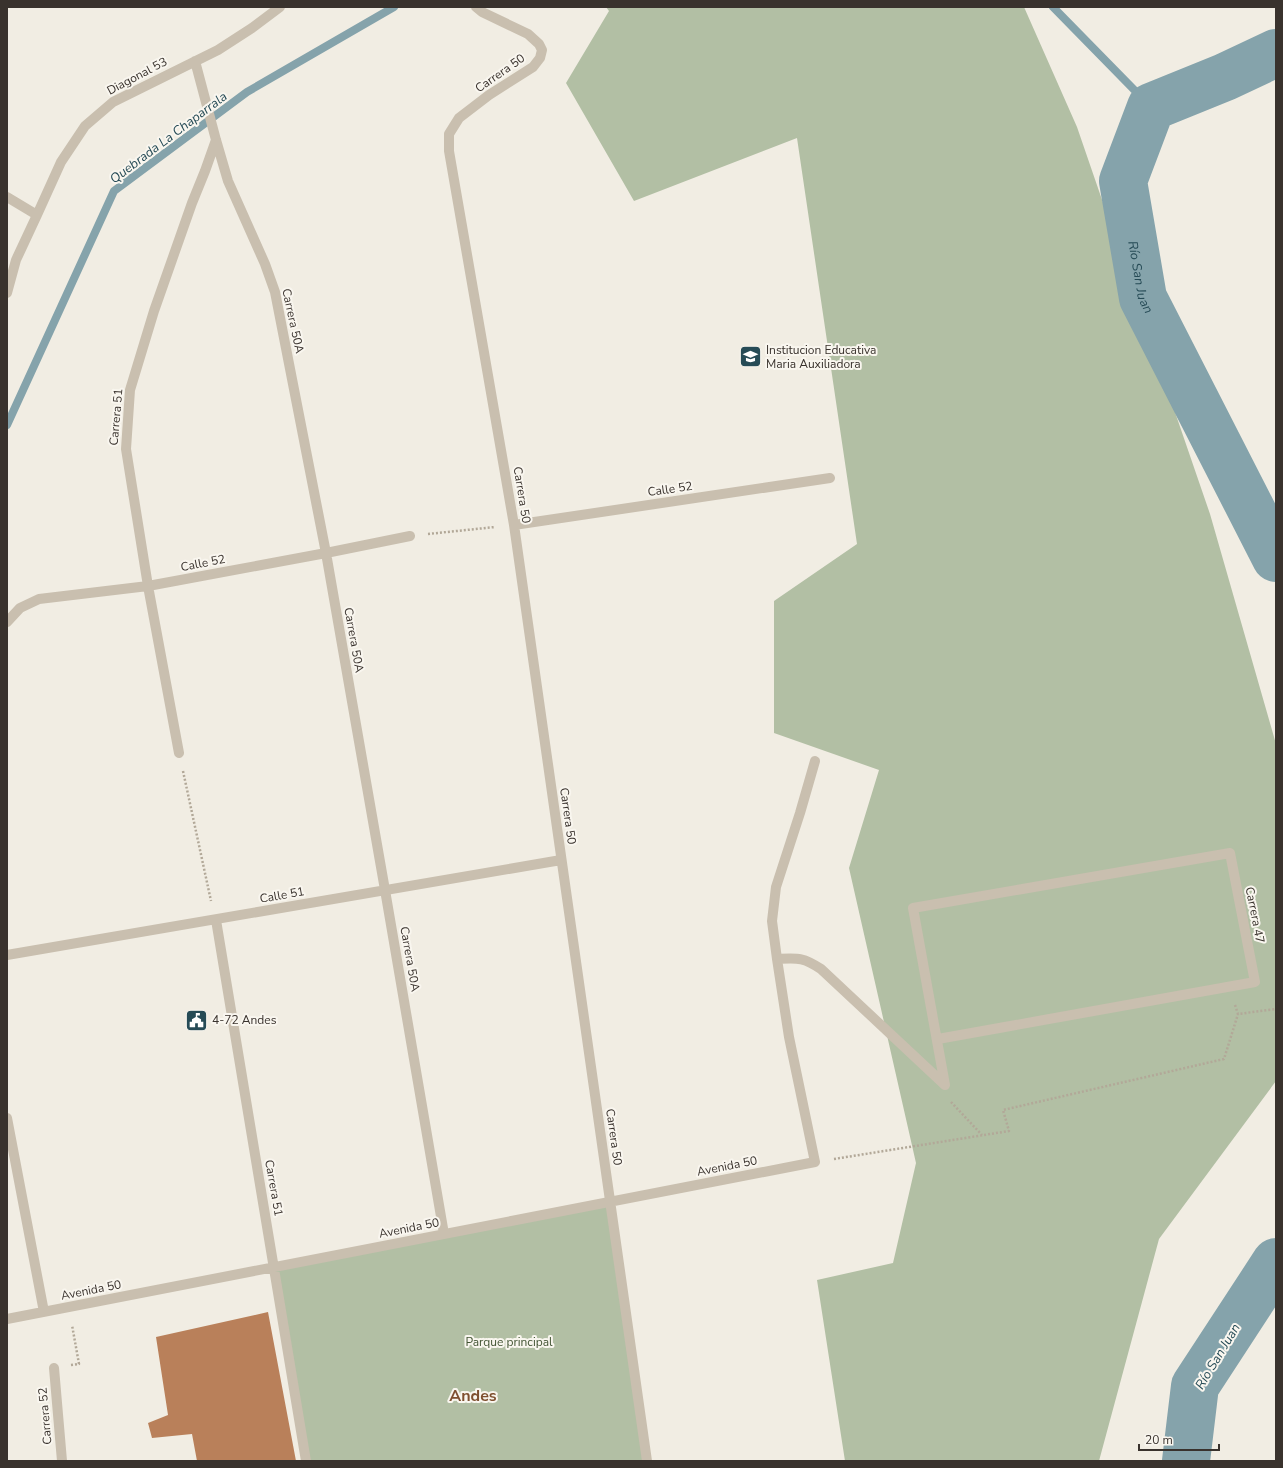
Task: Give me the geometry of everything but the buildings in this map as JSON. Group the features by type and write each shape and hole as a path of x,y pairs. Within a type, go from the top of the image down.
{"street":[{"name":"Diagonal 53","path":"7,293 16,260 61,162 85,126 113,102 218,50 252,28 280,7"},
{"name":"Carrera 50","path":"476,7 482,12 528,34 539,44 542,50 540,58 533,67 489,95 459,118 449,134 449,151 514,525 647,1461"},
{"name":"Carrera 50A","path":"195,61 228,181 265,264 275,292 326,553 444,1234"},
{"name":"Carrera 51","path":"178,753 148,586 126,449 130,390 154,311 216,140"},
{"path":"7,197 37,215"},
{"name":"Calle 52","path":"514,525 830,478"},
{"name":"Calle 52","path":"7,622 20,608 39,599 148,586 410,536"},
{"path":"815,761 800,814 776,887 772,921 789,1037 815,1162"},
{"name":"Carrera 47","path":"938,1039 913,908 1230,853 1255,982 1229,987"},
{"name":"Calle 51","path":"7,955 561,860"},
{"name":"Carrera 51","path":"216,920 306,1461"},
{"path":"777,959 797,958 811,962 821,969 946,1084"},
{"path":"946,1084 938,1039 1229,987"},
{"path":"7,1118 44,1312"},
{"name":"Avenida 50","path":"7,1319 815,1162"},
{"name":"Carrera 52","path":"54,1368 62,1461"}],"path":[{"path":"410,536 514,525"},
{"path":"178,753 216,920"},
{"path":"815,1162 1009,1131 1003,1110 1224,1059 1238,1014 1229,987"},
{"path":"1238,1014 1276,1009"},
{"path":"946,1084 951,1102 982,1135"},
{"path":"69,1307 79,1364"}],"green space":[{"path":"606,7 1024,7 1077,127 1210,514 1276,744 1276,1081 1159,1239 1099,1461 845,1461 817,1280 893,1263 916,1163 849,868 879,770 774,733 774,601 857,544 797,138 634,201 566,83 609,11"},
{"name":"Parque principal","path":"610,1202 647,1461 306,1461 274,1267"}],"waterway":[{"name":"Quebrada La Chaparrala","path":"7,425 114,191 247,92 394,7"},
{"name":"Quebrada La Chaparrala","path":"1053,7 1151,107"},
{"name":"Río San Juan","path":"1276,53 1225,77 1151,107 1123,181 1143,298 1276,558"},
{"name":"Río San Juan","path":"1186,1461 1195,1386 1276,1262"}],"place":[{"name":"Institucion Educativa Maria Auxiliadora","path":"751,357"},
{"name":"4-72 Andes","path":"197,1020"}],"district":[{"name":"Andes","path":"473,1395"}]}
